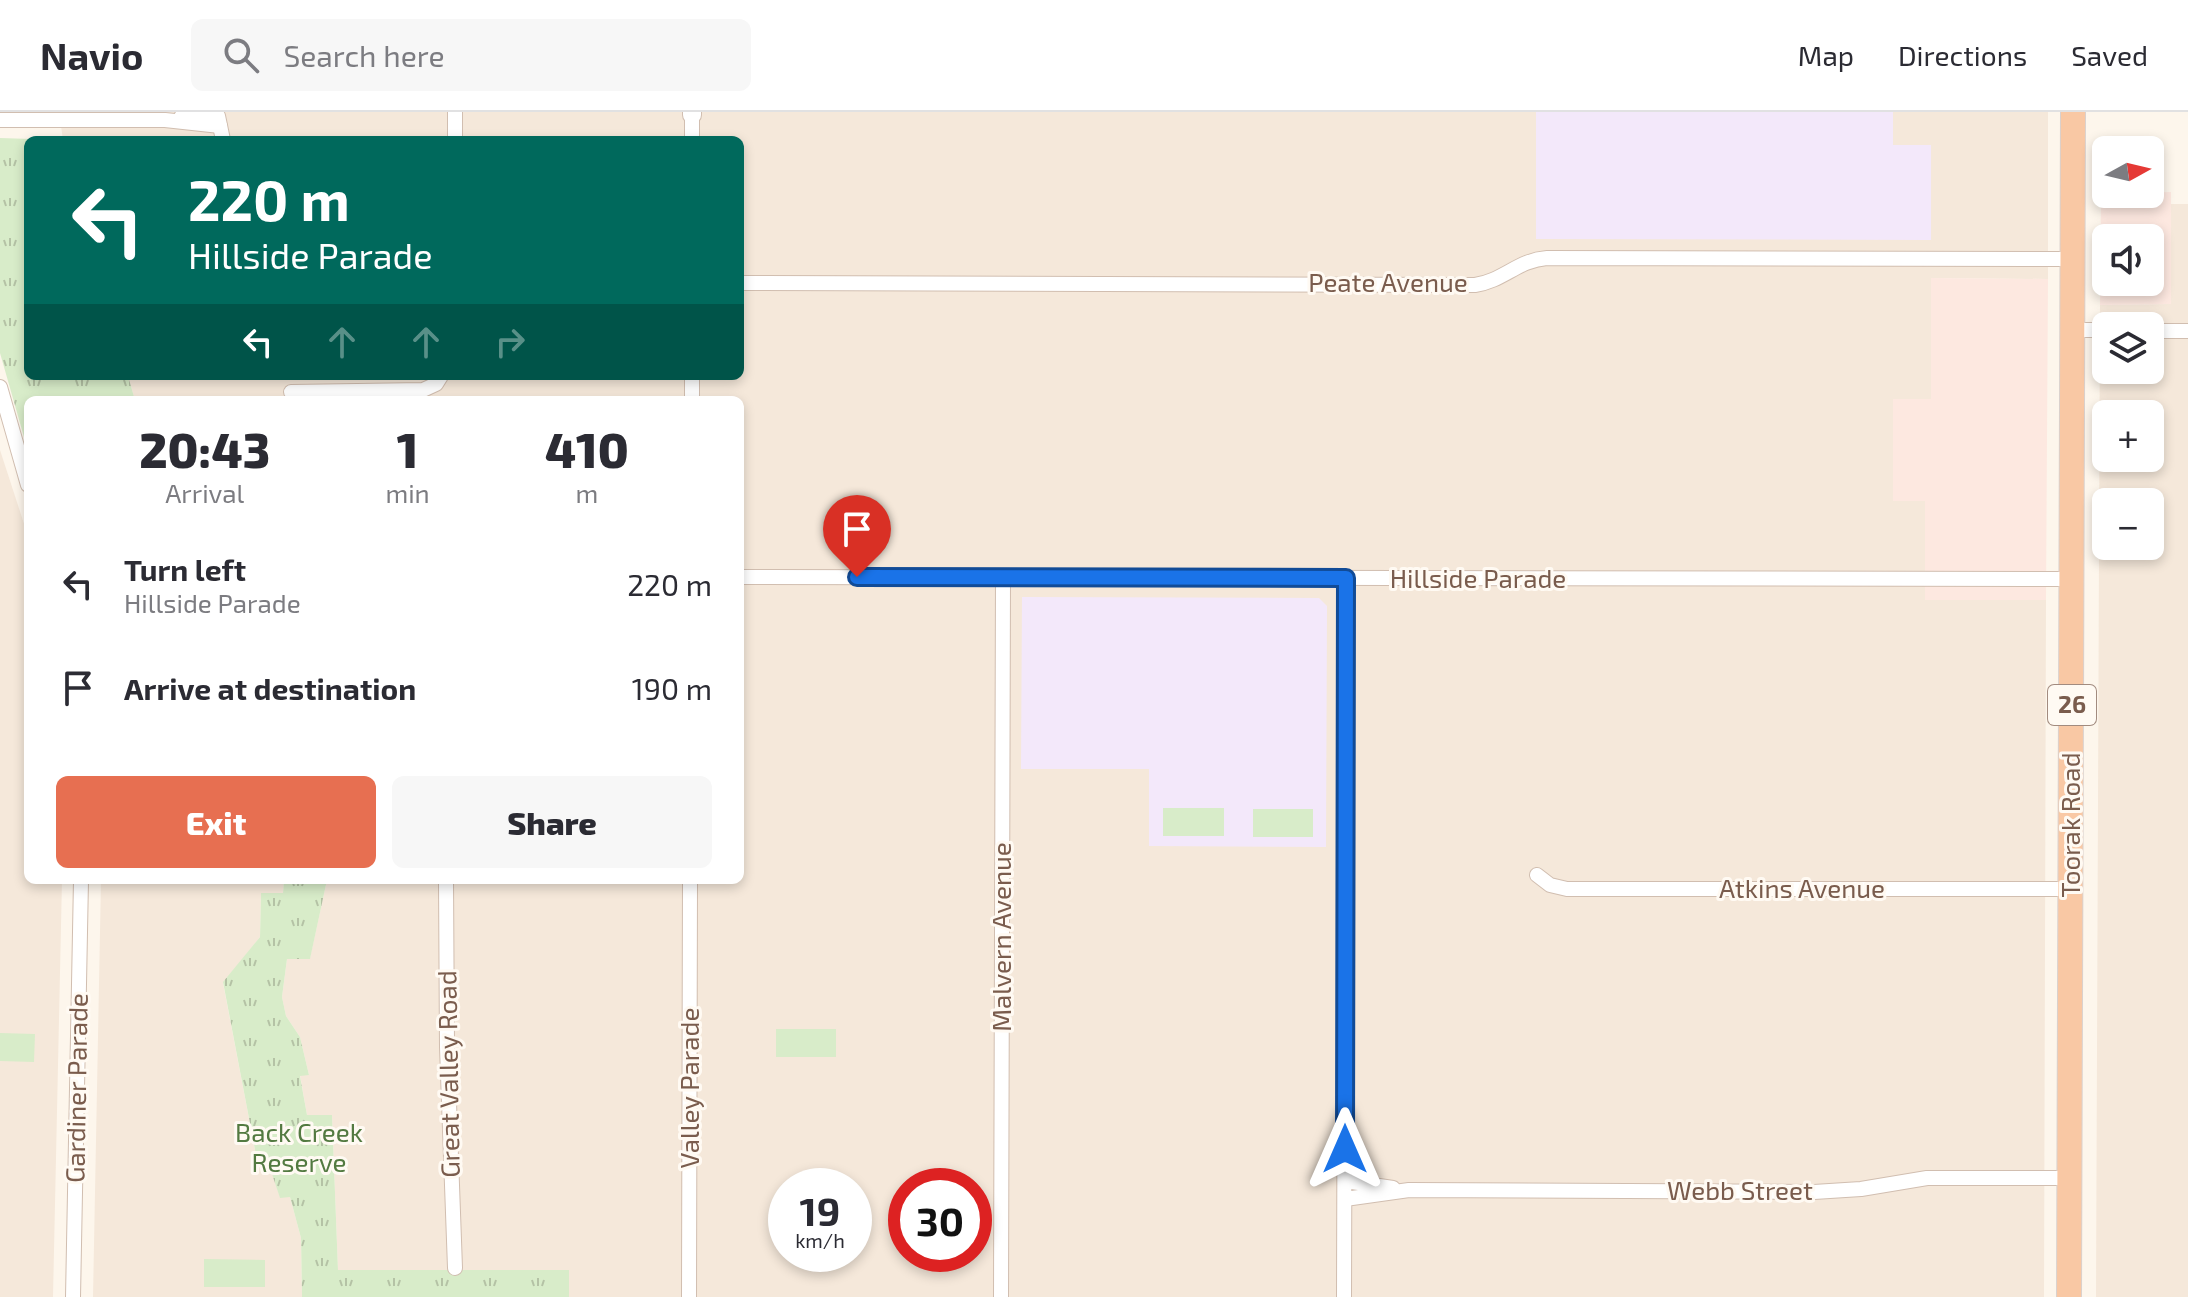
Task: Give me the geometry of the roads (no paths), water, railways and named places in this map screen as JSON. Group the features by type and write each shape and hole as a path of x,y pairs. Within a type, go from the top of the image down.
{"highway":[{"name":"Toorak Road","path":"2069,1297 2073,112"}],"street":[{"path":"165,120 211,112"},
{"path":"455,112 455,136"},
{"path":"692,113 692,136"},
{"path":"0,120 165,120 220,126"},
{"name":"Peate Avenue","path":"744,282 1475,285 1497,279 1527,261 1547,258 2073,259"},
{"path":"2073,330 2092,330"},
{"path":"2164,331 2188,331"},
{"path":"292,396 423,390 438,380"},
{"path":"0,387 24,471"},
{"name":"Hillside Parade","path":"744,577 2073,579"},
{"name":"Malvern Avenue","path":"1001,1297 1003,577"},
{"path":"1344,1297 1346,578"},
{"name":"Atkins Avenue","path":"1537,875 1550,885 1567,889 2071,889"},
{"name":"Gardiner Parade","path":"73,1297 81,884"},
{"name":"Great Valley Road","path":"446,884 447,1047 455,1268"},
{"name":"Valley Parade","path":"689,1297 690,884"},
{"name":"Webb Street","path":"1345,1181 1409,1190 1814,1192 1861,1189 1927,1178 2069,1178"},
{"name":"Webb Street","path":"1345,1199 1409,1190"}],"park label":[{"name":"Back Creek Reserve","path":"299,1148"}]}
